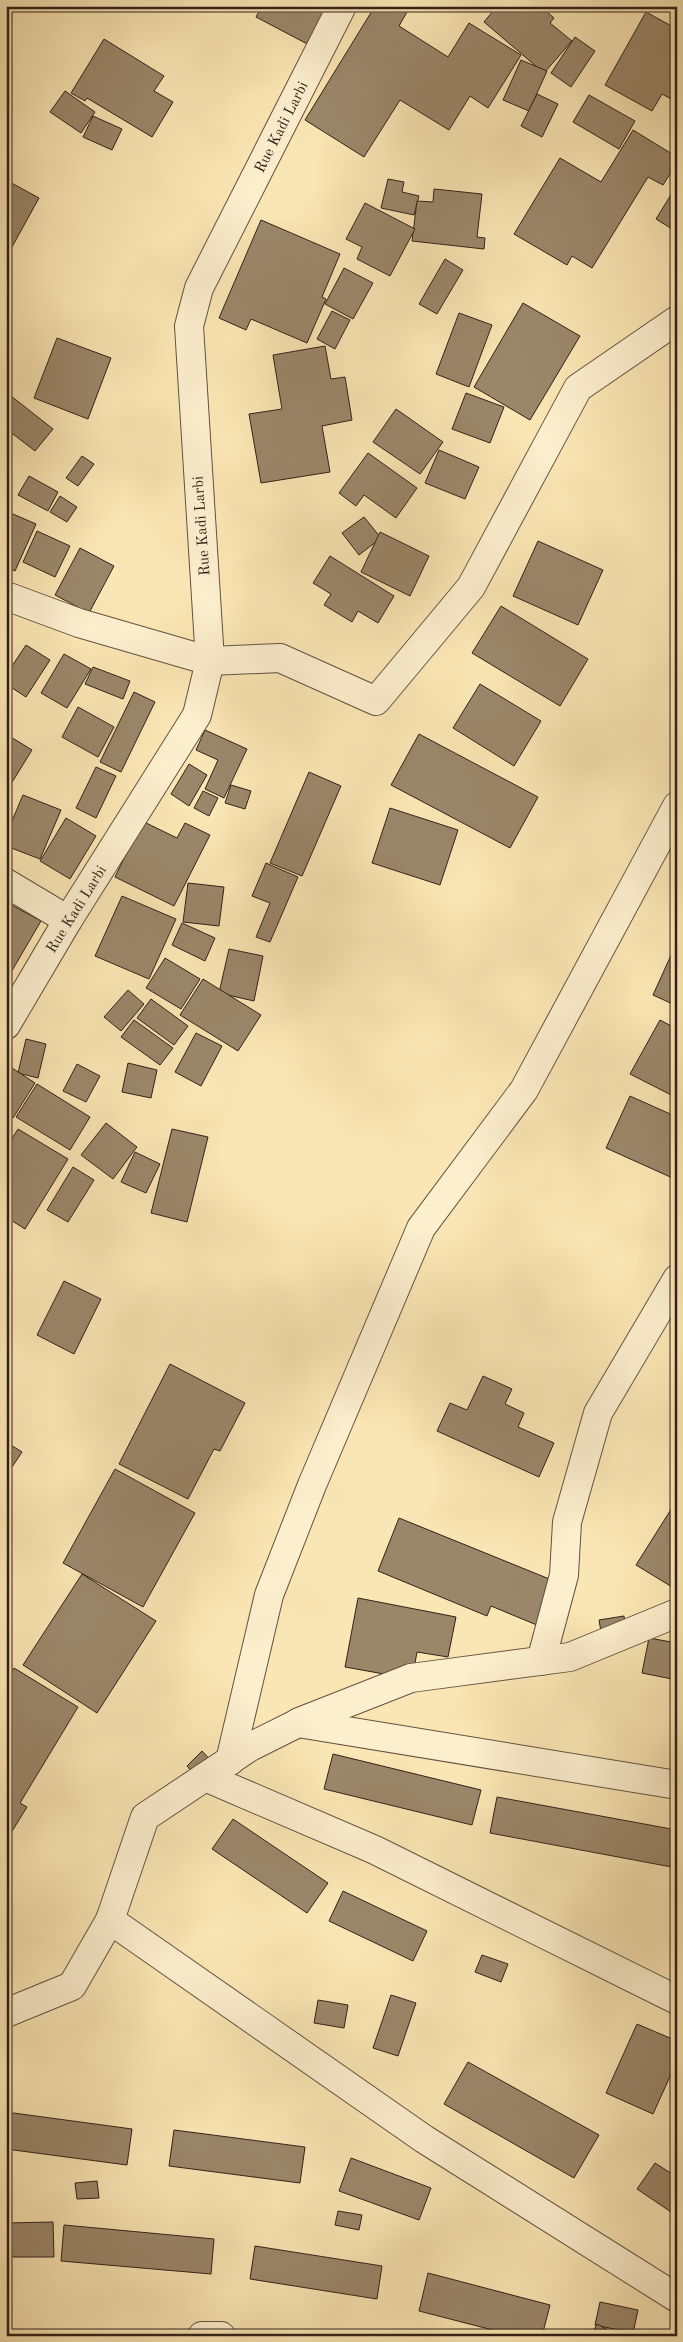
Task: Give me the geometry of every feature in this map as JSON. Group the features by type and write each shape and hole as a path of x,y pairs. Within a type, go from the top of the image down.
{"street":[{"name":"Rue Kadi Larbi","path":"6,1025 68,920 197,715 210,661 190,372 189,326 199,288 342,6"},
{"path":"6,596 79,623 210,661 280,658 376,701 471,587 578,388 677,320"},
{"path":"230,1761 269,1595 312,1485 421,1228 524,1090 677,806"},
{"path":"6,883 68,920"},
{"path":"541,1662 564,1575 567,1522 598,1413 677,1279"},
{"path":"6,2013 72,1986 110,1920 145,1817 250,1747 298,1723 411,1678 570,1657 677,1613"},
{"path":"298,1723 677,1785"},
{"path":"205,1777 375,1850 677,2000"},
{"path":"110,1920 424,2139 677,2298"},
{"path":"202,2336 222,2336"}],"building":[{"path":"262,6 337,6 315,48 256,17"},
{"path":"375,6 397,6 407,12 399,26 448,57 469,23 521,55 488,108 470,96 449,130 400,100 364,157 305,120"},
{"path":"497,6 540,6 554,18 550,23 572,41 544,73 484,22"},
{"path":"667,6 677,6 677,16"},
{"path":"646,12 677,29 677,102 662,94 652,111 605,85"},
{"path":"575,37 595,51 571,87 551,73"},
{"path":"104,39 164,76 154,91 173,102 152,137 87,98 85,101 71,93"},
{"path":"521,60 547,71 529,111 503,100"},
{"path":"65,91 95,112 81,133 50,112"},
{"path":"537,94 558,104 542,137 521,126"},
{"path":"589,95 635,121 619,149 573,122"},
{"path":"93,116 122,129 112,150 83,137"},
{"path":"633,130 677,157 677,163 663,185 648,177 592,268 572,256 567,265 514,234 560,158 601,182"},
{"path":"388,179 404,182 402,192 419,196 414,215 381,208"},
{"path":"6,180 39,198 7,256 6,255"},
{"path":"677,185 677,232 656,219"},
{"path":"434,189 482,194 477,237 485,238 484,249 412,241 417,201 433,202"},
{"path":"365,203 415,229 390,276 357,259 362,247 346,239"},
{"path":"261,220 340,254 322,297 326,299 307,343 251,319 246,330 219,318"},
{"path":"445,259 463,270 437,314 419,304"},
{"path":"344,268 373,283 353,319 325,304"},
{"path":"523,303 580,336 530,420 474,387"},
{"path":"332,311 350,320 335,349 317,339"},
{"path":"459,313 492,325 469,387 436,374"},
{"path":"57,338 111,358 88,419 34,398"},
{"path":"325,346 331,379 345,377 352,420 322,426 330,472 261,483 249,414 282,409 273,355"},
{"path":"6,392 53,429 35,451 13,434 6,442"},
{"path":"466,393 504,407 490,443 452,429"},
{"path":"396,409 443,442 420,474 373,442"},
{"path":"439,450 479,467 465,499 425,483"},
{"path":"368,453 417,488 396,518 364,495 356,506 339,493"},
{"path":"82,456 94,464 78,486 66,478"},
{"path":"29,476 58,492 48,511 18,495"},
{"path":"60,496 77,507 67,522 50,512"},
{"path":"6,511 36,524 15,571 6,567"},
{"path":"364,517 381,538 359,555 342,533"},
{"path":"37,531 70,546 55,577 23,562"},
{"path":"380,532 429,556 410,596 361,572"},
{"path":"538,541 603,570 578,625 513,596"},
{"path":"80,548 114,566 89,613 55,595"},
{"path":"330,556 394,596 378,623 358,611 352,622 324,605 331,594 313,583"},
{"path":"501,606 588,659 560,706 472,653"},
{"path":"26,645 50,660 26,697 6,684 6,675"},
{"path":"64,654 91,669 67,708 41,693"},
{"path":"93,667 130,681 123,699 85,684"},
{"path":"480,684 541,721 514,766 453,728"},
{"path":"134,692 155,702 121,772 100,762"},
{"path":"78,707 114,727 98,757 62,737"},
{"path":"205,730 247,749 224,798 205,789 218,760 196,750"},
{"path":"6,734 32,750 6,792"},
{"path":"419,734 538,797 510,848 391,785"},
{"path":"189,764 207,775 189,806 171,794"},
{"path":"96,767 116,776 96,818 76,808"},
{"path":"309,772 341,786 302,876 270,863"},
{"path":"231,785 251,791 245,809 225,803"},
{"path":"203,791 218,798 209,816 194,808"},
{"path":"23,795 61,810 40,859 6,846 6,835"},
{"path":"390,808 458,830 440,885 372,863"},
{"path":"66,818 96,836 70,879 40,861"},
{"path":"142,821 177,838 185,823 210,835 174,906 115,877"},
{"path":"266,863 298,877 270,942 256,937 270,903 252,896"},
{"path":"188,883 224,887 219,926 183,922"},
{"path":"122,896 176,919 149,979 95,956"},
{"path":"6,902 41,921 6,981"},
{"path":"182,923 215,938 205,961 172,945"},
{"path":"677,942 677,1006 653,995"},
{"path":"229,949 263,956 254,1001 219,993"},
{"path":"165,958 200,979 181,1009 146,988"},
{"path":"203,979 261,1015 238,1051 180,1015"},
{"path":"128,990 144,1004 121,1031 104,1017"},
{"path":"151,999 188,1026 174,1045 137,1018"},
{"path":"134,1020 173,1048 160,1065 121,1037"},
{"path":"660,1020 677,1029 677,1098 630,1074"},
{"path":"196,1033 222,1046 201,1086 175,1072"},
{"path":"26,1039 46,1044 38,1078 18,1073"},
{"path":"128,1063 157,1070 151,1098 122,1092"},
{"path":"77,1064 100,1076 86,1102 63,1091"},
{"path":"12,1068 35,1083 13,1118 6,1114 6,1077"},
{"path":"37,1084 90,1117 70,1150 16,1117"},
{"path":"630,1096 677,1117 677,1180 606,1148"},
{"path":"106,1123 137,1147 113,1179 81,1155"},
{"path":"18,1129 68,1159 25,1229 6,1217 6,1148"},
{"path":"172,1129 208,1137 187,1222 151,1213"},
{"path":"135,1152 160,1164 146,1193 121,1182"},
{"path":"73,1167 94,1180 68,1222 47,1210"},
{"path":"64,1281 101,1299 74,1354 37,1335"},
{"path":"170,1364 245,1403 220,1451 214,1449 188,1499 119,1464"},
{"path":"483,1376 512,1389 505,1404 524,1413 518,1427 554,1443 539,1477 437,1431 450,1403 467,1410"},
{"path":"6,1407 12,1410 6,1422"},
{"path":"6,1442 22,1452 6,1476"},
{"path":"115,1469 195,1513 143,1607 63,1563"},
{"path":"677,1500 677,1590 636,1565"},
{"path":"399,1518 574,1589 556,1633 491,1606 487,1616 378,1571"},
{"path":"82,1574 156,1621 97,1713 23,1665"},
{"path":"358,1598 456,1617 448,1657 417,1652 412,1679 345,1667"},
{"path":"624,1616 627,1638 603,1643 599,1620"},
{"path":"649,1638 677,1643 677,1680 642,1673"},
{"path":"14,1668 78,1707 20,1803 27,1807 6,1841 6,1681"},
{"path":"202,1751 216,1766 200,1781 187,1766"},
{"path":"333,1754 481,1790 472,1825 324,1789"},
{"path":"497,1797 677,1830 677,1868 490,1833"},
{"path":"233,1819 328,1883 307,1913 212,1849"},
{"path":"343,1891 427,1931 413,1961 329,1921"},
{"path":"482,1955 508,1964 501,1982 475,1972"},
{"path":"391,1995 416,2003 398,2056 373,2048"},
{"path":"318,2000 348,2005 344,2028 314,2023"},
{"path":"637,2024 677,2041 677,2061 653,2114 606,2093"},
{"path":"468,2062 599,2135 574,2178 444,2104"},
{"path":"6,2112 132,2129 127,2165 6,2149"},
{"path":"174,2130 305,2147 300,2183 169,2166"},
{"path":"351,2158 431,2188 419,2220 339,2191"},
{"path":"655,2163 677,2177 677,2216 637,2189"},
{"path":"97,2181 99,2198 77,2199 75,2183"},
{"path":"338,2211 362,2215 359,2230 335,2225"},
{"path":"53,2222 54,2257 6,2257 6,2223"},
{"path":"64,2225 214,2239 211,2274 61,2261"},
{"path":"255,2246 382,2266 377,2299 250,2279"},
{"path":"428,2273 550,2305 542,2336 516,2336 419,2311"},
{"path":"600,2302 638,2310 633,2333 595,2325"},
{"path":"597,2324 619,2336 591,2336"}]}
